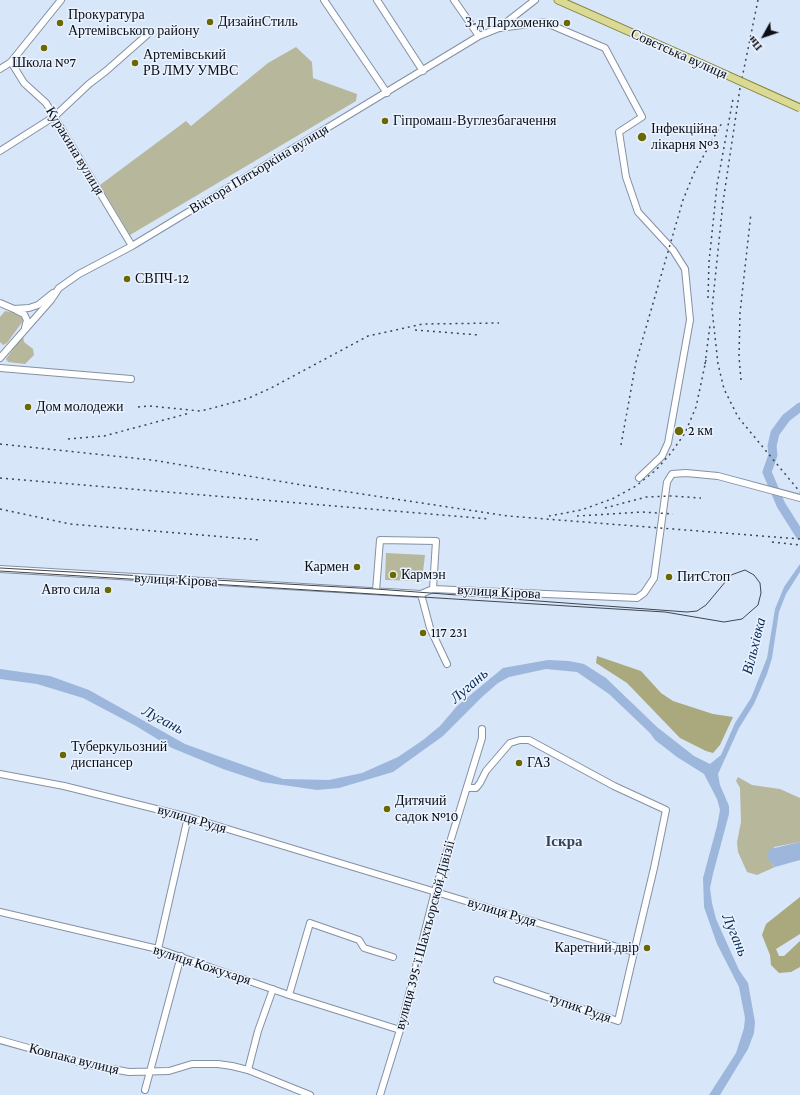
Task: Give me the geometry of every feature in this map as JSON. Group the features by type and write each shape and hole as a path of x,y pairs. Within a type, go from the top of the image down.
{"main road":[{"name":"Совєтська вулиця","path":"558,0 800,108"}],"street":[{"path":"0,70 10,62 61,0"},
{"path":"324,0 387,93"},
{"path":"377,0 423,72"},
{"path":"454,0 479,36"},
{"name":"Віктора Пятьоркіна вулиця","path":"0,358 59,288 79,274 132,246 423,72 479,36 499,28 535,0"},
{"path":"499,28 544,22 605,48 642,117 619,132 626,177 638,212 673,250 686,269 690,320 668,443 662,456 639,478"},
{"path":"0,151 55,116 89,84 148,34"},
{"name":"Куракина вулиця","path":"10,62 24,83 46,103 55,116 132,246"},
{"path":"14,309 29,308 38,305 59,288"},
{"path":"0,303 24,314 27,320 24,330"},
{"path":"0,368 131,379"},
{"name":"вулиця Кірова","path":"0,569 421,594 433,589 637,598 644,593 654,578 667,482 672,474 686,473 718,476 787,493 800,498"},
{"path":"376,591 380,540 436,541 433,589"},
{"path":"421,594 430,628 447,664"},
{"name":"вулиця 395-ї Шахтьорской Дівізіі","path":"380,1095 400,1030 435,891 482,738 482,729"},
{"path":"467,788 476,788 486,771 510,744 520,740 529,740 614,786 666,810 634,952"},
{"name":"вулиця Рудя","path":"0,774 64,786 188,817 634,952"},
{"path":"158,949 188,817"},
{"name":"вулиця Кожухаря","path":"0,912 158,949 290,995 400,1030"},
{"path":"290,995 310,923 359,940 364,948 392,957"},
{"name":"тупик Рудя","path":"497,980 618,1021 634,952"},
{"path":"145,1090 181,956"},
{"path":"248,1070 258,1031 273,989"},
{"name":"Ковпака вулиця","path":"0,1040 89,1065 129,1072 169,1071 192,1064 218,1064 248,1070 298,1093 310,1095"}],"green space":[{"path":"296,47 312,62 313,78 357,94 356,101 130,235 100,185 186,121 191,126 268,63"},
{"path":"5,311 20,314 23,321 7,343 3,345 0,342 0,317"},
{"path":"23,336 24,342 33,349 34,355 25,364 8,362 6,359"},
{"path":"386,553 425,555 422,581 385,580"},
{"path":"597,656 641,671 661,693 673,701 713,714 733,717 720,745 713,753 680,738 627,683 596,663"},
{"path":"738,777 752,785 780,789 800,798 800,842 774,847 771,863 775,867 757,875 747,872 738,852 737,842 741,822 740,788 736,781"},
{"path":"800,897 800,934 776,949 779,956 784,956 800,941 800,967 791,972 779,973 771,965 770,955 762,935 766,924"}],"water":[{"path":"800,564 800,572 786,594 779,612 772,658 767,674 754,704 739,728 718,774 720,785 729,806 729,814 710,888 712,903 716,919 739,970 748,983 755,1022 754,1033 748,1049 720,1095 709,1095 736,1053 744,1028 745,1018 739,987 717,944 704,907 703,878 720,810 717,799 704,774 677,757 655,740 650,733 609,694 577,672 546,669 509,677 498,683 482,697 443,736 393,772 339,788 317,790 262,782 223,769 172,748 136,726 83,698 37,684 0,679 0,669 50,676 89,690 185,744 283,779 329,780 362,773 398,757 440,726 457,706 503,668 548,660 569,661 584,664 606,678 657,727 694,756 710,764 721,755 735,723 751,698 767,658 775,609 784,587"},
{"path":"800,842 800,860 775,867 771,863 768,857 768,852 770,849"}],"waterway":[{"name":"Вільхівка","path":"800,407 786,418 775,433 772,446 773,455 767,472 781,505 800,535"}],"tram line":[{"path":"0,568 376,589 687,612 697,611 706,605 731,575 745,570 754,575 760,583 761,593 758,605 742,619 724,622 665,612 0,571"}],"railway":[{"path":"758,0 740,88 723,202 712,309 718,364 724,389 738,417 800,492"},
{"path":"708,298 709,262 717,185 733,99"},
{"path":"621,445 636,362 683,200 694,173 723,121"},
{"path":"741,380 739,357 740,313 751,213"},
{"path":"138,407 150,406 200,411 213,408 249,398 271,388 368,336 423,324 499,323"},
{"path":"705,364 710,325"},
{"path":"415,330 479,335"},
{"path":"549,516 581,510 612,499 636,486 656,470 671,453 685,433 696,407 706,360"},
{"path":"68,439 104,436 190,413"},
{"path":"0,444 152,460 302,485 508,516 800,539"},
{"path":"0,478 489,519"},
{"path":"605,508 646,497 671,496 701,498"},
{"path":"0,509 70,524 260,540"},
{"path":"577,516 641,512 673,514"},
{"path":"772,542 800,545"}],"place":[{"name":"ДизайнСтиль","path":"210,22"},
{"name":"Прокуратура Артемівського району","path":"60,23"},
{"name":"З-д Пархоменко","path":"567,23"},
{"name":"Школа №7","path":"44,48"},
{"name":"Артемівський РВ ЛМУ УМВС","path":"135,63"},
{"name":"Гіпромаш-Вуглезбагачення","path":"385,121"},
{"name":"Інфекційна лікарня №3","path":"642,137"},
{"name":"СВПЧ-12","path":"127,279"},
{"name":"Дом молодежи","path":"28,407"},
{"name":"2 км","path":"679,431"},
{"name":"Кармен","path":"357,567"},
{"name":"Кармэн","path":"393,575"},
{"name":"ПитСтоп","path":"669,577"},
{"name":"Авто сила","path":"108,590"},
{"name":"117 231","path":"423,633"},
{"name":"Туберкульозний диспансер","path":"63,755"},
{"name":"ГАЗ","path":"519,763"},
{"name":"Дитячий садок №10","path":"387,809"},
{"name":"Каретний двір","path":"647,948"}],"district":[{"name":"Іскра","path":"564,841"}],"water label":[{"name":"Лугань","path":"469,686"},
{"name":"Лугань","path":"163,720"},
{"name":"Лугань","path":"735,935"}]}
